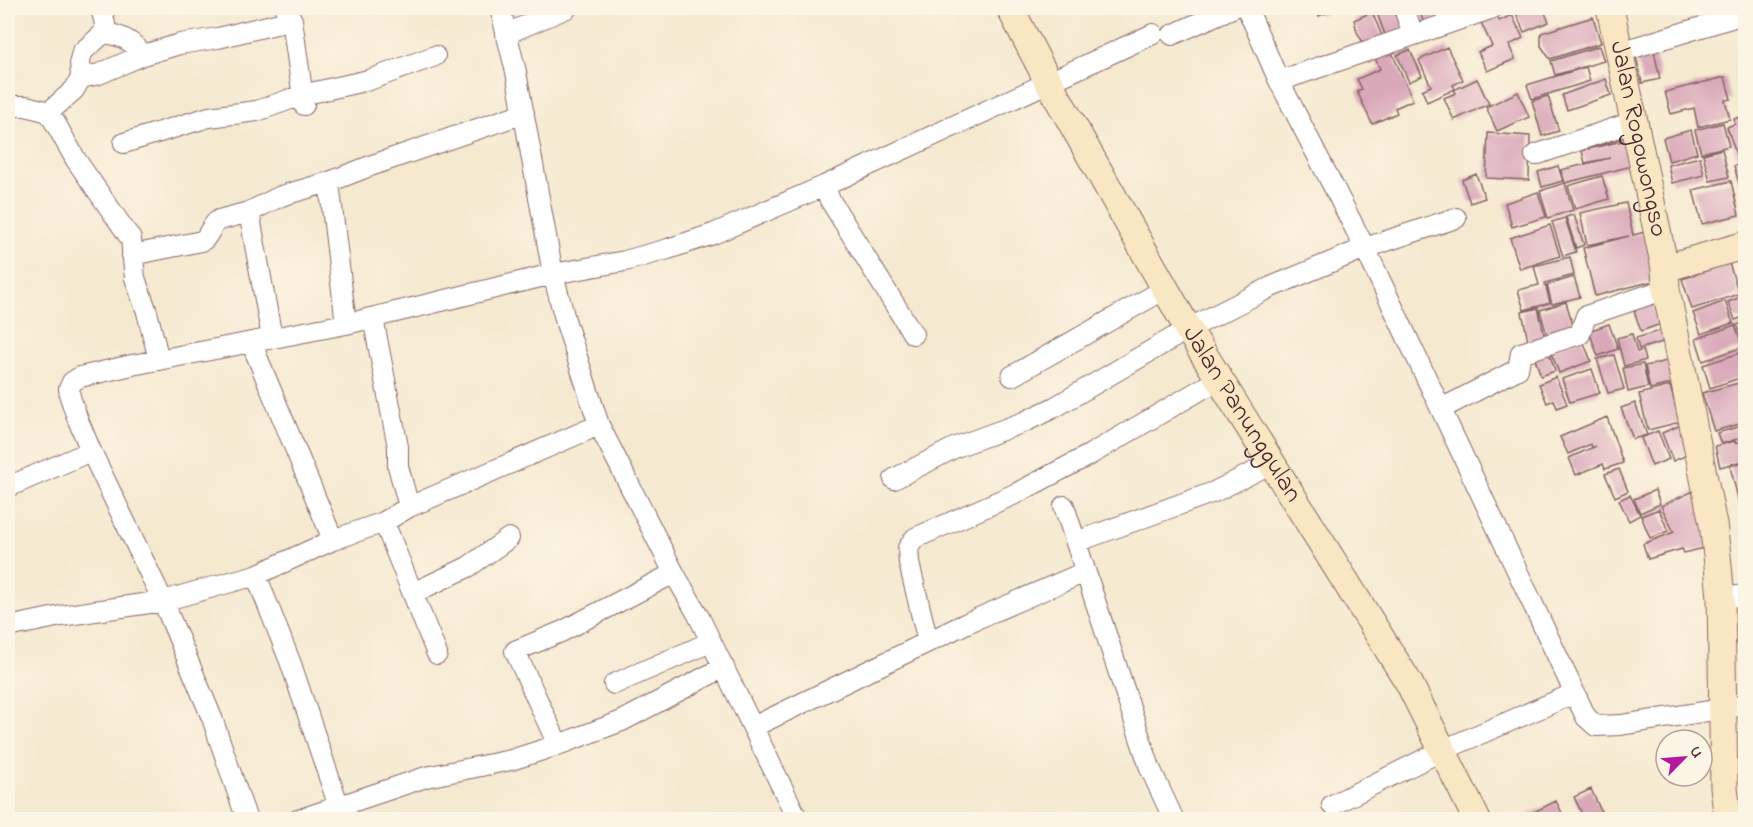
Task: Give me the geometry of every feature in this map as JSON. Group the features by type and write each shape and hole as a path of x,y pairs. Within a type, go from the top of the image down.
{"main road":[{"name":"Jalan Panunggulan","path":"1010,8 1048,81 1188,329 1409,683 1477,819"},
{"name":"Jalan Rogowongso","path":"1610,8 1713,524 1733,597 1735,707 1724,788 1728,819"},
{"path":"1665,279 1746,245"}],"street":[{"path":"49,112 74,90 81,78 82,52 104,33 105,24 101,8"},
{"path":"500,8 524,113 553,274 566,323 599,425 711,642 798,819"},
{"path":"506,34 567,8"},
{"path":"1172,35 1232,8"},
{"path":"1247,8 1279,81 1365,248 1586,717 1596,726 1620,725 1735,707"},
{"path":"1404,8 1413,35"},
{"path":"1279,81 1493,8"},
{"path":"81,78 99,74 143,54 180,44 218,38 289,14 303,100"},
{"path":"1620,52 1731,18"},
{"path":"104,33 115,34 130,41 143,54"},
{"path":"247,819 212,718 163,601 91,451 70,398 69,389 72,382 80,377 346,324 553,274 626,261 668,249 713,234 824,186 1152,34"},
{"path":"124,143 209,117 257,111 303,100 369,80 435,56"},
{"path":"8,106 26,106 49,112 76,160 131,239 136,284 147,312 159,360"},
{"path":"132,255 202,241 207,237 215,222 249,212 281,196 329,182 524,113"},
{"path":"1535,155 1633,122"},
{"path":"329,182 346,324"},
{"path":"824,186 830,200 913,334"},
{"path":"249,212 272,338"},
{"path":"894,479 956,447 1024,422 1055,407 1188,329 1272,287 1365,248 1456,218"},
{"path":"1441,409 1518,369 1521,352 1580,334 1586,316 1665,279"},
{"path":"1012,376 1165,289"},
{"path":"373,318 398,447 398,466 409,507"},
{"path":"251,342 333,540"},
{"path":"928,642 909,563 908,548 915,538 1015,494 1091,454 1219,379"},
{"path":"8,627 61,616 163,601 256,575 333,540 384,522 409,507 599,425"},
{"path":"8,487 91,451"},
{"path":"1076,542 1214,492 1272,464"},
{"path":"1064,506 1150,768 1174,819"},
{"path":"384,522 437,654"},
{"path":"413,593 468,567 509,538"},
{"path":"753,727 928,642 1085,572"},
{"path":"558,745 515,651 563,631 674,573"},
{"path":"256,575 291,664 339,807"},
{"path":"614,684 711,642"},
{"path":"298,819 426,777 511,760 558,745 622,722 723,667"},
{"path":"1332,805 1443,750 1575,693"}],"building":[{"path":"1315,8 1332,8 1333,10 1319,16"},
{"path":"1402,8 1408,27 1385,35 1377,13"},
{"path":"1418,8 1439,8 1442,17 1424,23"},
{"path":"1514,8 1543,8 1549,22 1524,32"},
{"path":"1494,11 1499,21 1512,15 1523,38 1509,45 1515,59 1487,71 1478,52 1492,46 1479,18"},
{"path":"1372,12 1382,36 1364,44 1357,32 1354,20"},
{"path":"1593,17 1601,43 1550,59 1541,46 1541,33"},
{"path":"1389,46 1413,100 1395,108 1397,113 1372,124 1357,91 1362,89 1357,79 1380,69 1373,54"},
{"path":"1599,46 1604,61 1555,75 1551,61"},
{"path":"1653,46 1660,79 1642,83 1635,51"},
{"path":"1447,47 1463,80 1453,85 1455,89 1427,102 1422,90 1431,86 1419,60"},
{"path":"1410,50 1422,76 1409,82 1397,55"},
{"path":"1586,67 1590,81 1532,99 1527,85"},
{"path":"1725,77 1731,99 1725,100 1730,119 1698,127 1694,108 1671,114 1665,92"},
{"path":"1477,79 1489,104 1454,120 1444,98 1456,93 1454,90"},
{"path":"1606,79 1611,95 1567,110 1562,95"},
{"path":"1518,92 1529,117 1497,131 1486,107"},
{"path":"1548,96 1559,131 1542,136 1532,101"},
{"path":"1746,115 1746,154 1737,157 1727,127 1735,124 1734,119"},
{"path":"1723,123 1729,146 1701,153 1695,130"},
{"path":"1624,128 1627,137 1588,149 1627,140 1632,166 1565,183 1561,170 1610,158 1585,163 1582,140"},
{"path":"1691,130 1697,153 1669,161 1663,138"},
{"path":"1488,133 1530,136 1529,180 1486,178"},
{"path":"1722,149 1729,177 1710,181 1703,154"},
{"path":"1700,157 1704,175 1672,183 1668,165"},
{"path":"1746,163 1746,202 1745,203 1734,166"},
{"path":"1558,166 1563,181 1542,187 1538,172"},
{"path":"1476,174 1485,198 1470,203 1462,180"},
{"path":"1602,176 1609,199 1575,209 1568,186"},
{"path":"1731,181 1739,215 1702,224 1693,190"},
{"path":"1565,183 1573,210 1548,218 1540,191"},
{"path":"1538,192 1546,217 1512,227 1505,203"},
{"path":"1626,203 1633,235 1649,231 1661,279 1595,296 1583,248 1629,236 1587,245 1580,213"},
{"path":"1574,215 1584,245 1576,248 1566,217"},
{"path":"1565,218 1576,252 1563,256 1552,222"},
{"path":"1550,225 1560,256 1520,269 1510,238"},
{"path":"1570,257 1574,275 1545,283 1550,303 1524,310 1518,290 1539,285 1534,266"},
{"path":"1729,263 1739,294 1692,309 1682,279"},
{"path":"1574,277 1580,297 1552,304 1547,285"},
{"path":"1746,295 1746,316 1735,320 1728,302"},
{"path":"1655,297 1664,323 1641,331 1632,305"},
{"path":"1725,301 1733,323 1701,334 1693,313"},
{"path":"1566,302 1575,332 1548,339 1540,310"},
{"path":"1538,308 1546,342 1529,346 1522,312"},
{"path":"1746,322 1746,338 1743,339 1737,325"},
{"path":"1609,324 1618,349 1598,356 1589,331"},
{"path":"1735,325 1743,347 1703,361 1696,339"},
{"path":"1670,328 1673,339 1639,349 1636,338"},
{"path":"1632,334 1637,352 1643,350 1646,360 1624,366 1617,338"},
{"path":"1582,338 1591,361 1559,373 1550,350"},
{"path":"1547,346 1555,371 1541,376 1532,350"},
{"path":"1746,351 1746,376 1710,388 1703,365"},
{"path":"1614,355 1624,389 1608,393 1597,359"},
{"path":"1676,359 1682,381 1650,389 1645,366"},
{"path":"1643,364 1648,387 1628,392 1623,368"},
{"path":"1592,369 1600,393 1570,402 1562,379"},
{"path":"1556,377 1567,404 1557,408 1554,400 1547,403 1539,384"},
{"path":"1746,381 1746,408 1740,409 1743,423 1714,431 1702,393"},
{"path":"1670,386 1680,422 1648,430 1639,394"},
{"path":"1635,403 1647,435 1633,439 1621,408"},
{"path":"1607,417 1623,463 1605,469 1603,464 1576,475 1569,458 1592,448 1591,444 1568,454 1560,437"},
{"path":"1686,423 1697,451 1673,461 1662,433"},
{"path":"1745,425 1746,436 1721,444 1717,433"},
{"path":"1658,431 1669,459 1652,466 1641,438"},
{"path":"1735,441 1735,443 1746,441 1746,460 1720,467 1715,446"},
{"path":"1746,462 1746,526 1745,527 1730,466"},
{"path":"1619,469 1628,491 1615,497 1605,474"},
{"path":"1704,486 1713,546 1684,553 1682,549 1648,559 1643,544 1674,532 1661,506"},
{"path":"1655,490 1660,504 1640,513 1634,499"},
{"path":"1630,495 1640,515 1629,521 1619,500"},
{"path":"1659,509 1668,531 1650,538 1641,516"},
{"path":"1591,789 1605,820 1585,820 1574,797"},
{"path":"1556,801 1563,815 1553,820 1523,820 1522,818"}]}
